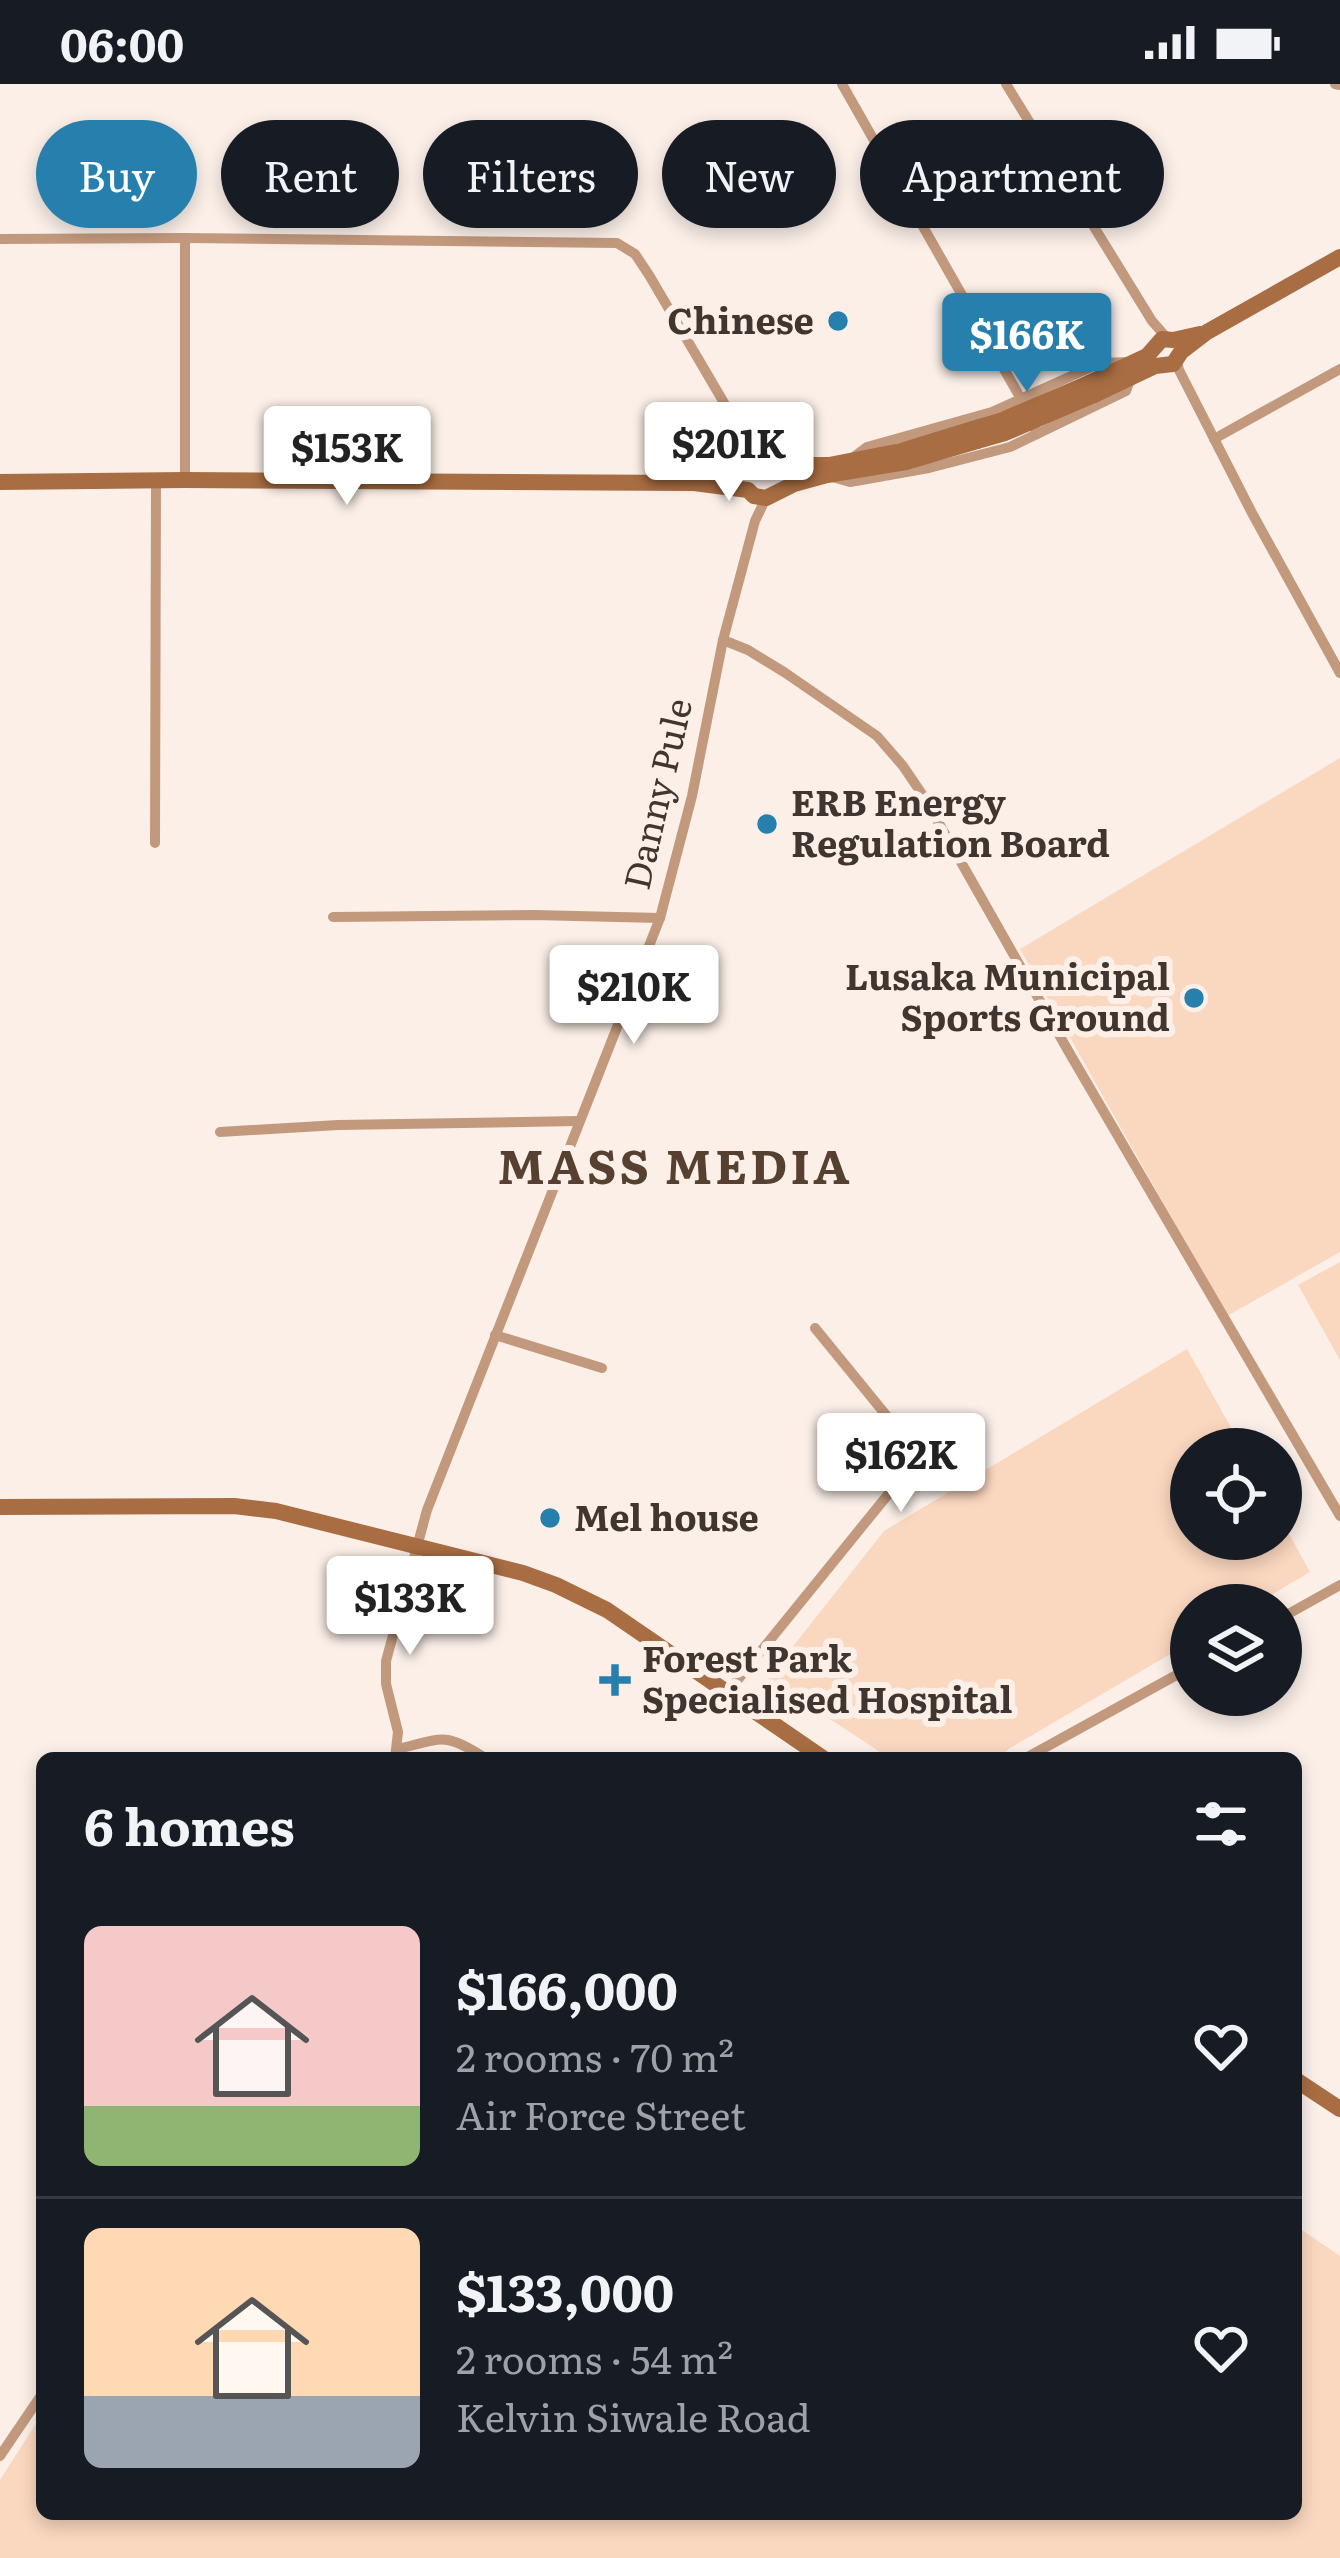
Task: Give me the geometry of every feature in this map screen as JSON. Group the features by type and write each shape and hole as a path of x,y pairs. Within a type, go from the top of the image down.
{"main road":[{"path":"694,483 724,478 768,459 829,465 1005,433 1168,354 1340,257"},
{"path":"0,482 694,483 760,494 906,462 975,435"},
{"path":"752,463 743,481 760,494"},
{"path":"760,494 781,486 777,463"},
{"path":"0,1507 234,1507 318,1519 524,1573 626,1623 814,1752"},
{"path":"1302,2084 1340,2110"}],"street":[{"path":"842,84 1037,434"},
{"path":"1006,84 1152,321 1340,674"},
{"path":"184,480 185,238"},
{"path":"0,239 616,243 635,254 752,463"},
{"path":"826,476 850,482 1010,447 1126,391 1132,370 1121,361 1100,363 992,412 868,447 848,462"},
{"path":"1214,439 1340,369"},
{"path":"154,843 156,481"},
{"name":"Danny Pule","path":"396,1752 398,1732 384,1674 427,1510 660,918 760,494"},
{"path":"723,640 748,650 829,701 877,736 903,766 1340,1516"},
{"path":"333,917 660,918"},
{"path":"220,1132 579,1121"},
{"path":"728,1693 899,1481 912,1457 908,1442 815,1328"},
{"path":"496,1335 602,1368"},
{"path":"1302,1607 1340,1586"},
{"path":"1037,1752 1170,1679"},
{"path":"402,1752 443,1739 458,1741 475,1752"},
{"path":"0,2456 36,2403"}],"shaded area":[{"name":"Lusaka Municipal Sports Ground","path":"1340,758 1340,1252 1227,1316 1020,949"},
{"path":"1340,1262 1340,1360 1298,1285"},
{"path":"1187,1349 1231,1428 1170,1428 1170,1560 1302,1557 1310,1572 1290,1584 1170,1584 1170,1654 1006,1752 880,1752 768,1678 884,1531"},
{"path":"1302,2230 1340,2256 1340,2558 0,2558 0,2480 36,2423 36,2520 1302,2520"}],"place":[{"name":"Chinese","path":"838,321"},
{"name":"ERB Energy Regulation Board","path":"767,824"},
{"name":"Lusaka Municipal Sports Ground","path":"1194,998"},
{"name":"Mel house","path":"550,1518"},
{"name":"Forest Park Specialised Hospital","path":"615,1680"}],"district":[{"name":"MASS MEDIA","path":"675,1167"}]}
